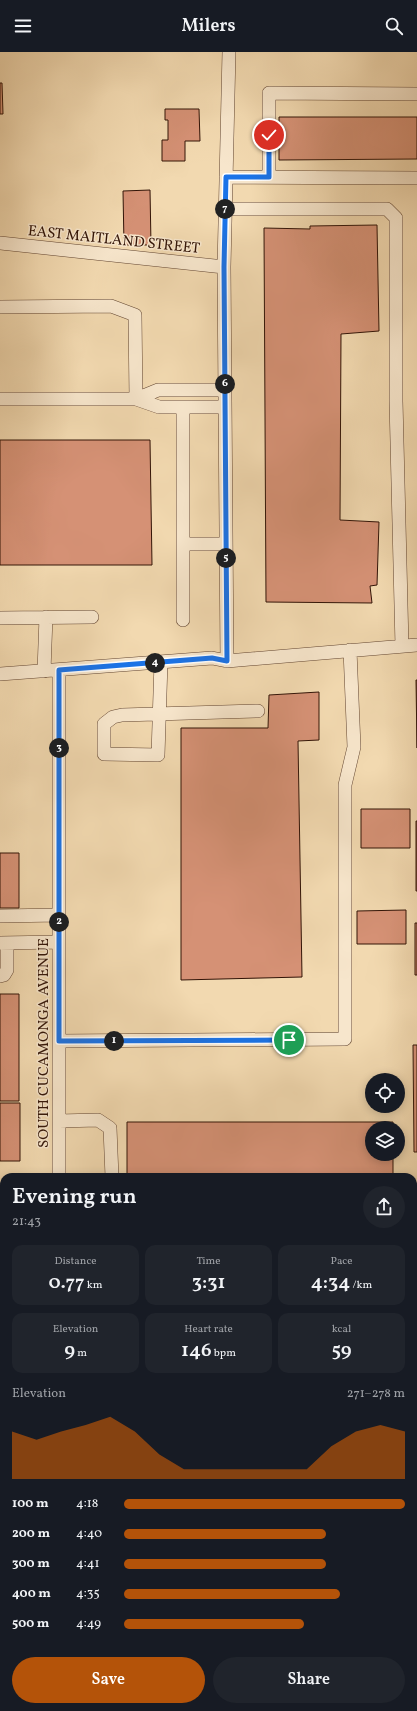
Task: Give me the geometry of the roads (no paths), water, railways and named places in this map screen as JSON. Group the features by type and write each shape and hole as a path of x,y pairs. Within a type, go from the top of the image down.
{"street":[{"path":"227,661 224,267 229,52"},
{"path":"269,177 269,93 417,94"},
{"path":"226,177 417,178"},
{"path":"225,209 387,209 396,218 396,401 402,646"},
{"name":"EAST MAITLAND STREET","path":"0,243 224,267"},
{"path":"0,307 111,306 135,315 136,399"},
{"path":"136,399 158,390 225,390"},
{"path":"0,399 136,399 159,407 225,407"},
{"path":"183,407 183,620"},
{"path":"183,544 226,544"},
{"path":"44,671 46,617"},
{"path":"0,618 92,617"},
{"path":"0,674 212,658 227,661 417,645"},
{"path":"59,1041 345,1039 345,784 354,747 350,650"},
{"path":"161,662 159,713 158,754 104,754 104,724 113,717 159,713 258,711"},
{"name":"SOUTH CUCAMONGA AVENUE","path":"59,670 59,1173"},
{"path":"0,916 59,915"},
{"path":"0,976 4,975 7,970 3,943 59,942"},
{"path":"59,1121 98,1120 110,1128 112,1173"}]}
